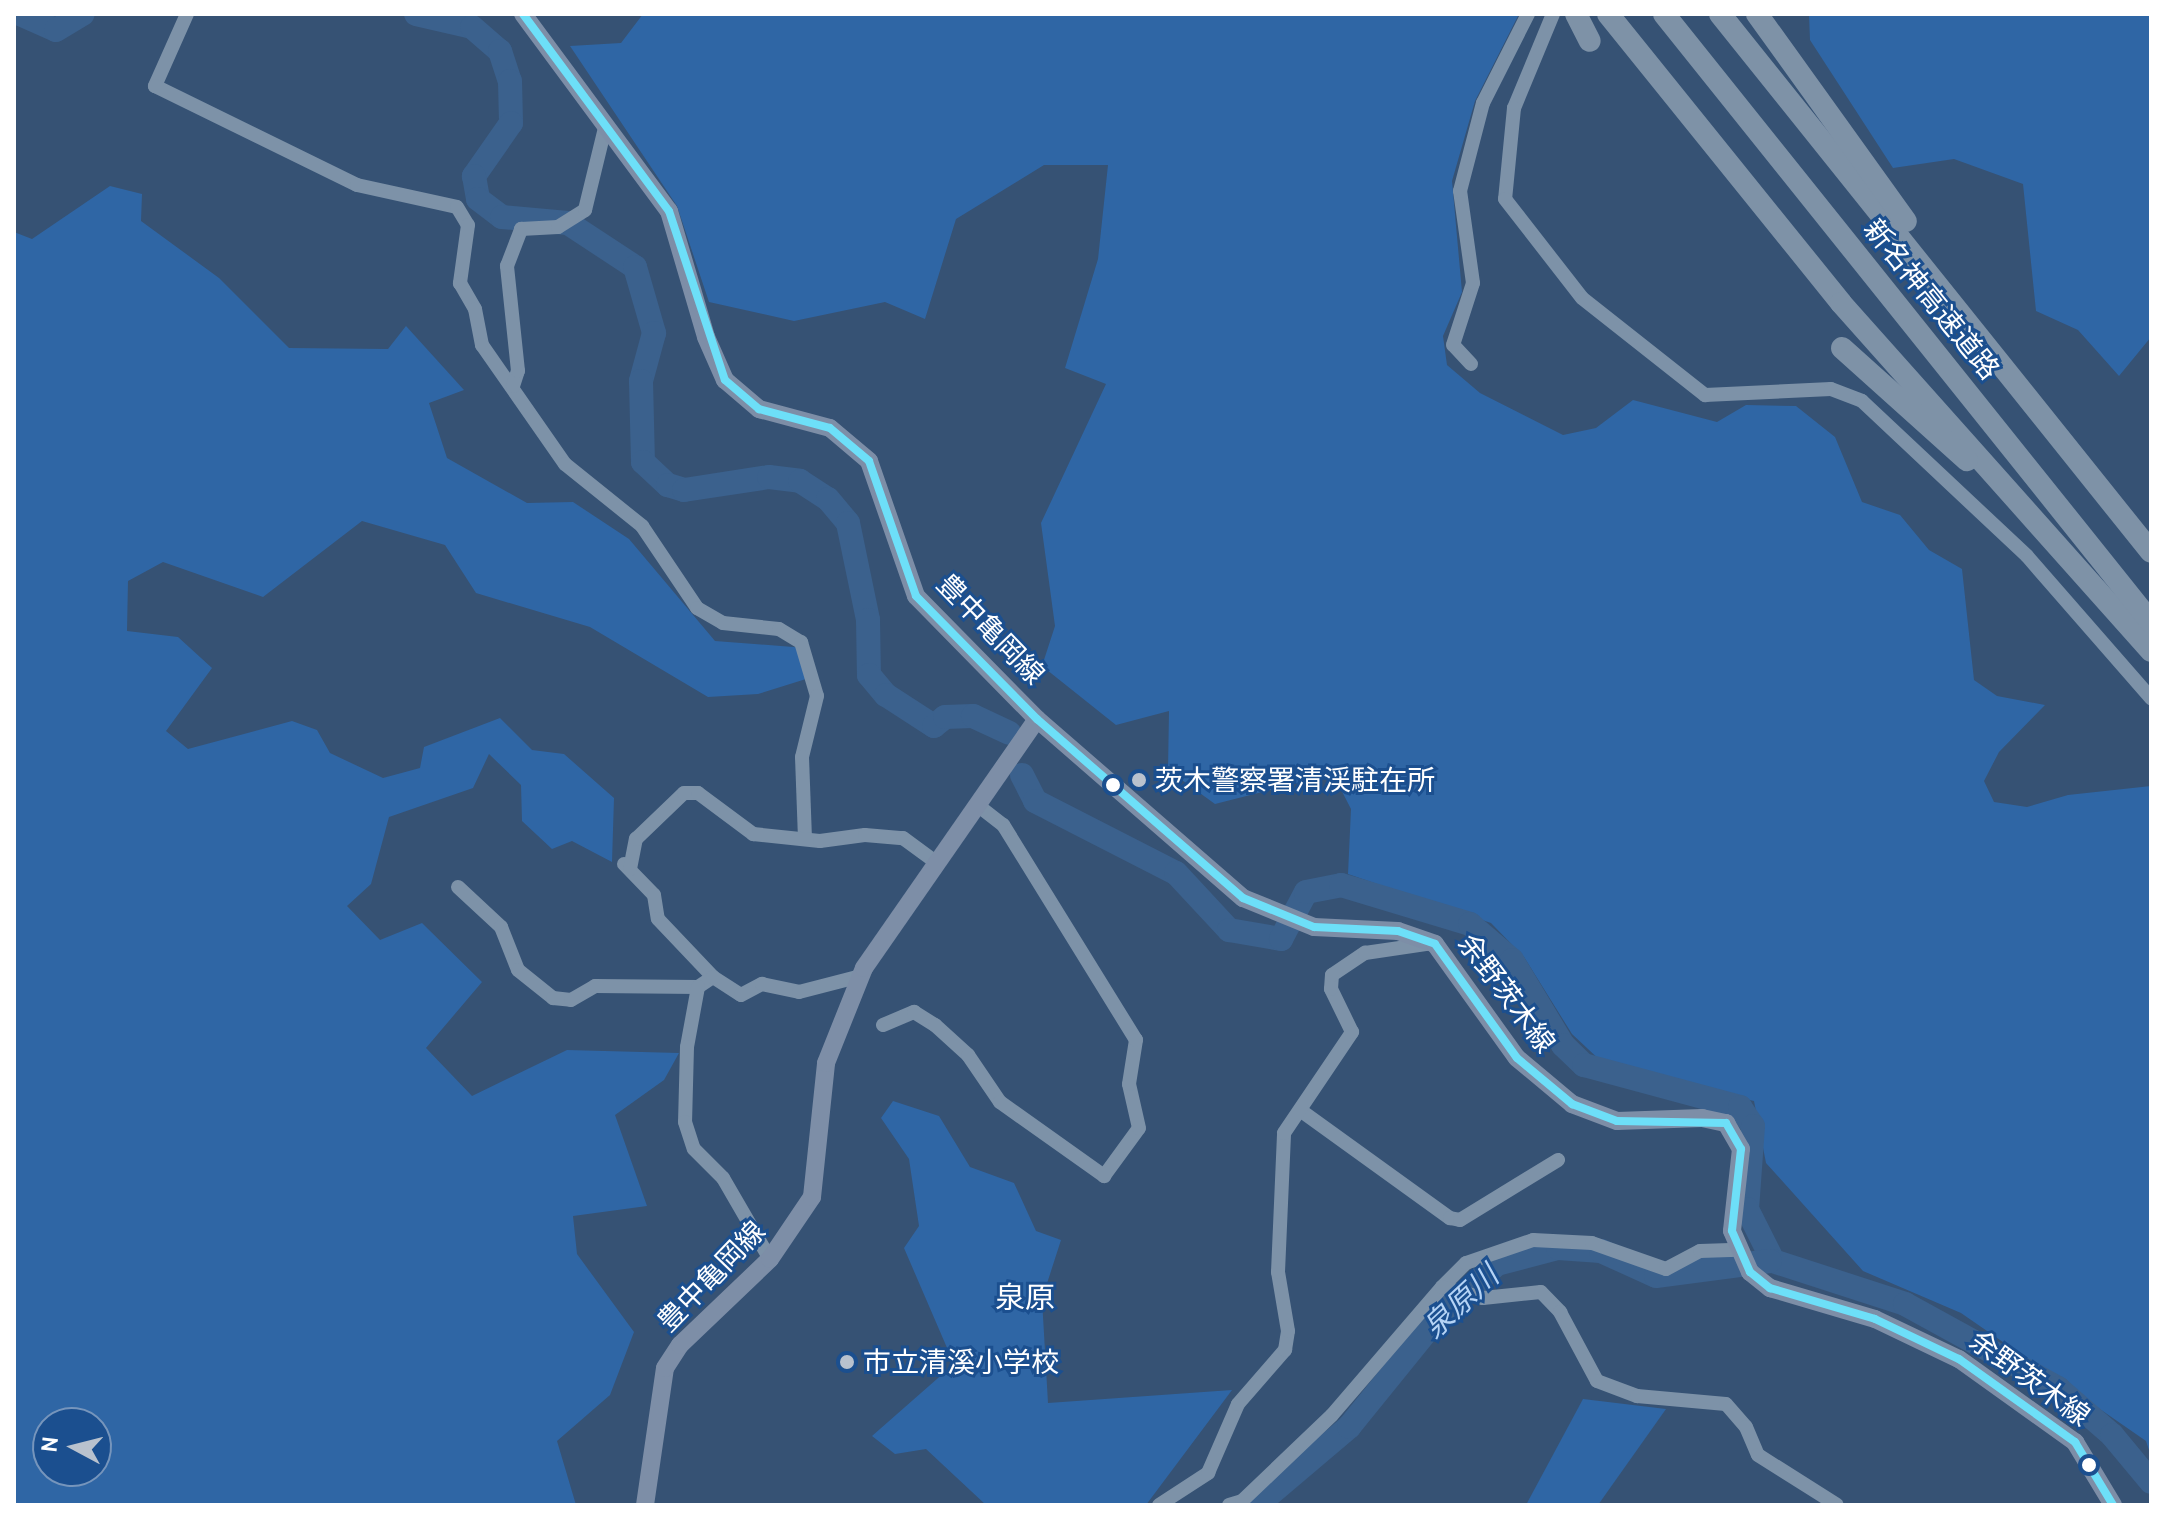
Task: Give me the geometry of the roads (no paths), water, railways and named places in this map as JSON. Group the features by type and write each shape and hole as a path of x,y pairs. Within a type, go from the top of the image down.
{"highway":[{"path":"1576,14 1590,41"},
{"path":"1608,14 1841,303 2151,651"},
{"name":"新名神高速道路","path":"1664,14 2151,622"},
{"name":"新名神高速道路","path":"1720,14 2151,552"},
{"path":"1763,20 1936,257 1958,308"},
{"path":"1842,348 2048,533"}],"main road":[{"name":"豊中亀岡線","path":"523,14 669,211 706,337 725,380 759,409 830,428 869,461 882,484 916,596 1037,719 861,976 826,1063 812,1197 770,1259 680,1345 665,1368 645,1505"},
{"name":"余野茨木線","path":"1037,719 1207,870 1277,915 1301,923 1398,931 1435,944 1517,1058 1572,1104 1617,1121 1702,1118 1726,1123 1741,1149 1732,1206 1743,1259 1770,1288 1875,1319 1959,1359 2075,1442 2113,1505"}],"street":[{"path":"187,14 155,86 357,185 457,207 468,225 460,283 475,309 482,345 565,464 642,526 697,608 723,623 779,629 801,642 817,696 802,757 805,839"},
{"path":"1471,364 1453,345 1473,283 1460,191 1483,103 1528,14"},
{"path":"1553,14 1514,108 1505,199 1582,298 1705,395 1831,389 1862,401 2027,556 2151,698"},
{"path":"513,386 518,371 507,266 521,229 558,227 585,210 606,124"},
{"path":"861,976 799,992 762,984 741,995 713,977 658,919 654,895 626,866 636,839 684,793 698,793 753,834 805,839 903,838 937,863"},
{"path":"883,1025 914,1012 935,1025 968,1055 1010,1110 1104,1176 1139,1128 1129,1084 1136,1040 1003,825 977,805"},
{"path":"458,887 501,927 518,970 553,998 571,1000 595,986 698,987 713,977"},
{"path":"1159,1505 1208,1473 1238,1404 1285,1350 1288,1331 1278,1272 1284,1133 1352,1032 1331,989 1332,975 1365,953 1435,944"},
{"path":"698,987 687,1047 685,1122 694,1149 723,1178 770,1259"},
{"path":"1300,1110 1450,1218 1460,1220 1558,1160"},
{"path":"1229,1505 1242,1501 1332,1415 1466,1263 1533,1240 1592,1243 1666,1269 1700,1251 1743,1259"},
{"path":"1442,1287 1483,1298 1541,1292 1560,1312 1597,1381 1637,1396 1726,1404 1746,1427 1758,1455 1837,1505"}],"waterway":[{"path":"20,14 56,30 83,14"},
{"path":"416,14 472,27 500,51 510,81 511,123 474,176 478,199 502,217 568,223 635,267 654,333 641,381 643,462 668,485 684,490 769,477 800,481 828,499 848,523 868,620 869,675 886,695 934,726 945,717 973,716 1009,733"},
{"path":"1022,775 1035,801 1176,873 1229,930 1281,939 1306,892 1341,885 1470,924 1512,960 1563,1045 1584,1065 1740,1107 1753,1126 1747,1209 1773,1261 1905,1304 2058,1388 2112,1435 2151,1482"},
{"name":"泉原川","path":"1257,1505 1349,1427 1442,1312 1497,1264 1558,1248 1601,1251 1656,1276 1770,1261"}],"place":[{"name":"茨木警察署清渓駐在所","path":"1139,780"},
{"name":"市立清溪小学校","path":"847,1362"}],"district":[{"name":"泉原","path":"1025,1298"}]}
